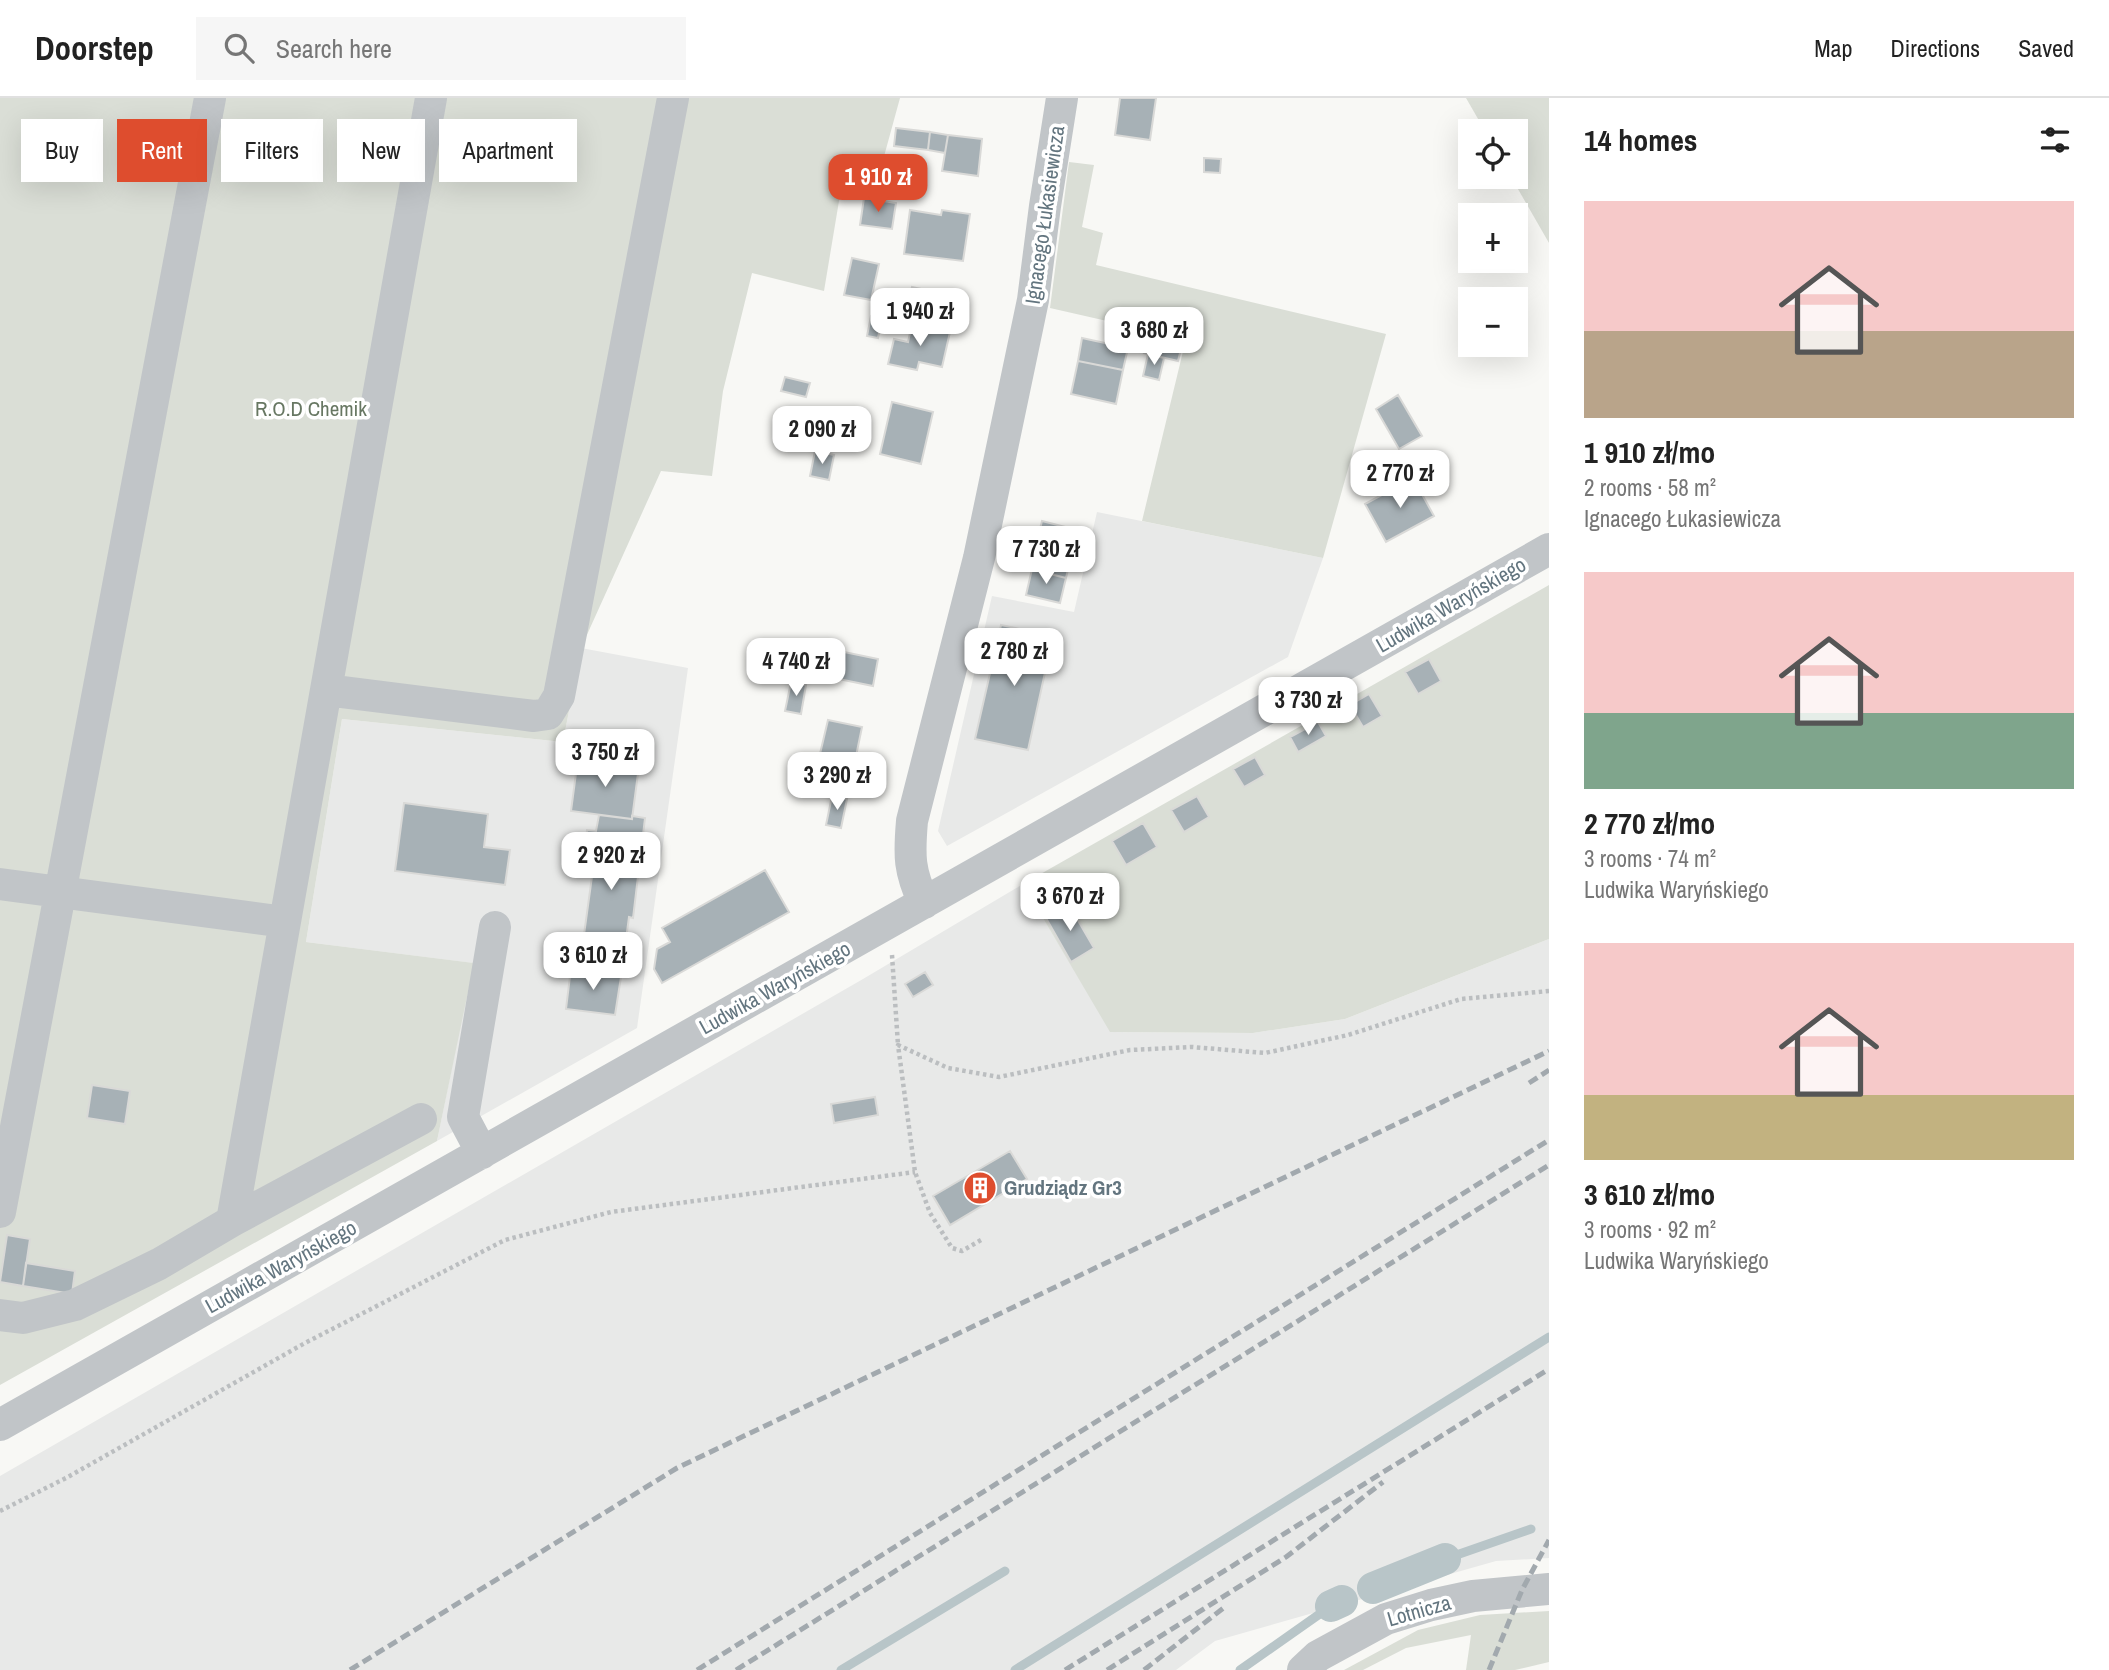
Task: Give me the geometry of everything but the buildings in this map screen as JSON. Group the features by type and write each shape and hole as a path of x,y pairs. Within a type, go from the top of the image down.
{"street":[{"path":"0,1212 210,98"},
{"path":"232,1221 431,98"},
{"path":"326,690 534,716 548,714 559,696 673,98"},
{"name":"Ignacego Łukasiewicza","path":"924,903 914,881 909,855 912,821 979,558 1034,300 1062,98"},
{"name":"Ludwika Waryńskiego","path":"0,1425 1549,549"},
{"path":"0,884 285,922"},
{"path":"482,1153 463,1117 495,927"},
{"path":"0,1315 23,1318 75,1305 159,1264 232,1221 421,1119"},
{"name":"Lotnicza","path":"1303,1670 1318,1656 1386,1619 1473,1596 1549,1588"}],"path":[{"path":"880,928 892,954 898,1045 915,1172 930,1213 952,1248 962,1251 981,1240"},
{"path":"898,1045 948,1068 999,1077 1130,1050 1192,1047 1265,1052 1348,1035 1461,999 1549,991"},
{"path":"0,1511 66,1478 305,1343 505,1240 611,1212 915,1172"}],"shaded area":[{"path":"1097,512 1323,558 1288,657 947,846 938,831 992,596 1074,612"},
{"path":"581,648 688,668 637,1028 437,1141 473,963 306,942 342,719 563,742"},
{"path":"1023,884 1111,1032 1253,1033 1345,1019 1549,939 1549,1558 1496,1561 1215,1641 1176,1670 0,1670 0,1476"}],"green space":[{"name":"R.O.D Chemik","path":"0,98 900,98 877,182 843,177 824,291 752,273 723,391 712,476 661,471 581,648 563,742 342,719 306,942 474,963 437,1141 0,1385"},
{"path":"1466,98 1549,98 1549,243 1518,189 1528,189 1528,119 1478,119"},
{"path":"1069,162 1094,165 1082,227 1103,233 1096,265 1386,334 1323,558 1142,521 1186,339 1050,308"},
{"path":"1549,585 1549,939 1345,1019 1253,1033 1110,1032 1023,884"},
{"path":"1549,1611 1549,1662 1515,1670 1466,1670 1471,1635 1406,1648 1363,1670 1344,1670 1418,1630 1480,1615"}],"waterway":[{"path":"1015,1670 1549,1337"},
{"path":"1445,1559 1531,1529"},
{"path":"1373,1588 1445,1559"},
{"path":"841,1670 1005,1571"},
{"path":"1331,1606 1342,1601"},
{"path":"1240,1670 1331,1606"}],"railway":[{"path":"350,1670 677,1468 1549,1051"},
{"path":"1529,1083 1549,1070"},
{"path":"697,1670 1549,1140"},
{"path":"736,1670 1549,1165"},
{"path":"1065,1670 1549,1369"},
{"path":"1107,1670 1286,1557 1383,1482"},
{"path":"1489,1670 1522,1590 1549,1540"},
{"path":"1144,1670 1226,1606"}],"place":[{"name":"Grudziądz Gr3","path":"980,1188"}]}
